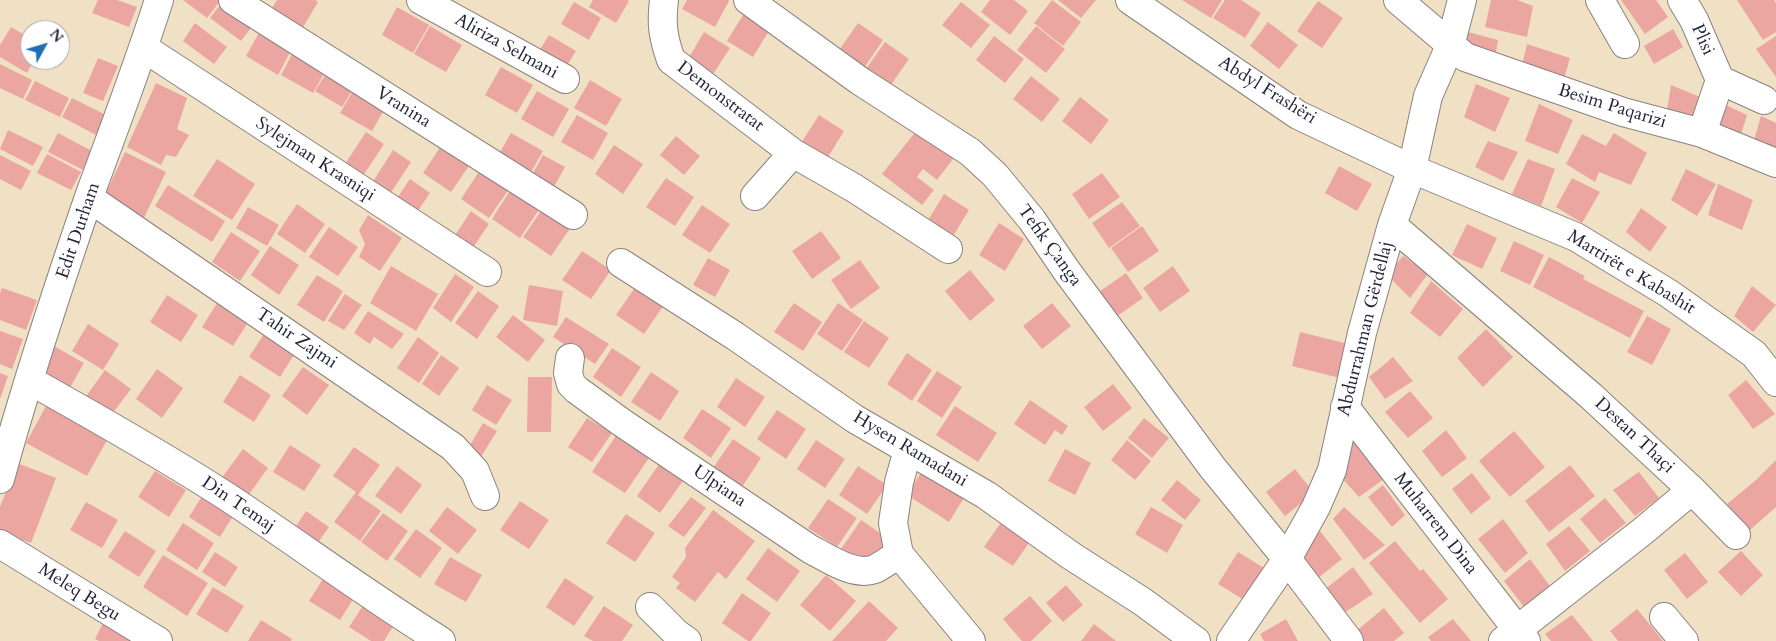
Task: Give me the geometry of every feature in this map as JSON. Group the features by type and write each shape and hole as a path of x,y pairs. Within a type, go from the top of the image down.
{"street":[{"name":"Edit Durham","path":"1,468 89,198 144,48 159,0"},
{"name":"Vranina","path":"233,0 572,215"},
{"name":"Aliriza Selmani","path":"421,0 565,79"},
{"name":"Demonstratat","path":"664,0 661,19 664,40 671,60 793,153 854,188 948,249"},
{"name":"Tefik Çanga","path":"748,0 860,81 970,152 995,175 1032,220 1066,270 1212,466 1287,558 1349,641"},
{"name":"Abdyl Frashëri","path":"1130,0 1298,115 1412,168"},
{"name":"Besim Paqarizi","path":"1398,0 1465,57 1623,112 1702,133 1776,163"},
{"name":"Abdurrahman Gërdellaj","path":"1231,641 1287,558 1316,508 1332,470 1362,333 1392,225 1412,168 1428,96 1450,46 1462,0"},
{"path":"1600,0 1625,44"},
{"name":"Plisi","path":"1682,0 1694,20 1720,80"},
{"name":"Sylejman Krasniqi","path":"144,48 487,272"},
{"path":"1702,133 1720,80 1764,100"},
{"path":"755,196 793,153"},
{"name":"Martirët e Kabashit","path":"1412,168 1576,237 1668,293 1754,354 1776,382"},
{"name":"Tahir Zajmi","path":"89,198 453,447 476,471 486,496"},
{"name":"Destan Thaçi","path":"1392,225 1591,396 1692,490 1515,637"},
{"name":"Hysen Ramadani","path":"621,263 735,336 855,419 986,495 1070,555 1143,602 1196,641"},
{"name":"Ulpiana","path":"570,358 568,373 570,384 577,390 621,422 810,549 843,565 864,572 876,569 899,554"},
{"name":"Din Temaj","path":"30,380 145,445 229,498 391,610 441,641"},
{"name":"Muharrem Dina","path":"1345,407 1515,637"},
{"path":"908,450 899,482 893,523 899,554 971,641"},
{"path":"1692,490 1736,535"},
{"name":"Meleq Begu","path":"0,544 158,641"},
{"path":"650,607 675,639"},
{"path":"1664,617 1684,641"}],"building":[{"path":"98,0 117,0 137,7 129,27 92,13"},
{"path":"183,0 218,0 220,1 207,18"},
{"path":"277,0 315,0 318,2 302,29 270,11"},
{"path":"593,0 629,1 616,23 589,7"},
{"path":"687,0 729,1 715,27 682,9"},
{"path":"990,0 1014,0 1028,11 1010,35 981,12"},
{"path":"1052,0 1081,22 1063,46 1034,23"},
{"path":"1058,0 1096,0 1081,18"},
{"path":"1182,0 1222,0 1211,18"},
{"path":"1225,0 1241,0 1261,13 1245,38 1213,18"},
{"path":"1491,0 1517,0 1533,6 1527,37 1485,27"},
{"path":"1621,0 1656,0 1668,17 1645,34"},
{"path":"1737,0 1774,0 1776,3 1776,32 1763,40"},
{"path":"223,1 254,24 241,41 210,18"},
{"path":"1318,1 1343,18 1322,48 1297,31"},
{"path":"574,2 601,18 589,40 561,24"},
{"path":"961,2 990,25 971,48 942,25"},
{"path":"397,7 429,25 413,53 382,35"},
{"path":"746,10 772,26 753,57 727,41"},
{"path":"1268,22 1298,45 1279,69 1250,46"},
{"path":"195,23 227,47 214,64 183,41"},
{"path":"858,23 883,40 862,71 837,53"},
{"path":"430,26 462,45 446,72 414,54"},
{"path":"1036,26 1065,49 1046,73 1017,50"},
{"path":"11,27 20,32 20,69 0,57 0,45"},
{"path":"261,29 293,47 278,75 246,56"},
{"path":"1673,29 1683,47 1654,64 1644,46"},
{"path":"704,32 730,48 710,79 685,64"},
{"path":"1468,32 1498,40 1494,65 1465,54"},
{"path":"549,35 576,51 563,72 536,56"},
{"path":"994,36 1024,59 1005,83 976,60"},
{"path":"1776,36 1776,77 1756,49"},
{"path":"885,42 909,59 888,89 864,72"},
{"path":"1527,44 1570,58 1562,86 1520,74"},
{"path":"296,47 328,66 313,93 281,75"},
{"path":"98,58 118,66 103,101 83,93"},
{"path":"0,64 32,80 23,99 0,88"},
{"path":"501,67 533,85 517,113 485,95"},
{"path":"328,70 355,86 342,107 315,91"},
{"path":"1031,76 1060,99 1042,122 1013,99"},
{"path":"590,80 622,99 606,126 574,108"},
{"path":"35,81 69,98 60,117 25,100"},
{"path":"156,83 187,98 177,129 189,135 176,157 166,155 161,165 127,147"},
{"path":"357,84 388,103 372,131 340,113"},
{"path":"1476,84 1510,98 1495,132 1464,117"},
{"path":"1671,85 1705,99 1695,130 1665,123"},
{"path":"537,91 569,109 553,137 521,119"},
{"path":"1080,97 1109,120 1091,144 1062,121"},
{"path":"72,98 106,115 96,135 62,117"},
{"path":"1722,103 1747,115 1738,144 1709,135"},
{"path":"1539,104 1573,120 1558,154 1525,141"},
{"path":"577,115 608,133 593,160 561,142"},
{"path":"819,115 844,131 825,162 799,146"},
{"path":"1761,116 1776,123 1776,159 1752,147"},
{"path":"920,126 956,155 937,180 923,169 917,177 934,190 922,205 882,174"},
{"path":"8,130 43,147 33,166 0,149"},
{"path":"366,132 384,144 363,176 345,164"},
{"path":"58,133 92,151 83,170 48,152"},
{"path":"511,133 543,151 527,179 495,161"},
{"path":"1614,133 1647,153 1631,185 1599,172 1595,182 1566,164 1582,134 1606,146"},
{"path":"676,136 700,156 684,175 660,155"},
{"path":"1488,141 1518,152 1503,181 1475,167"},
{"path":"443,143 471,163 451,192 423,173"},
{"path":"614,145 643,164 623,194 595,174"},
{"path":"393,150 411,162 390,194 372,183"},
{"path":"125,152 166,172 141,224 104,197"},
{"path":"47,154 81,172 71,190 37,173"},
{"path":"0,155 31,171 21,190 0,179"},
{"path":"543,155 565,167 550,194 528,182"},
{"path":"217,159 255,184 232,220 193,196"},
{"path":"1528,159 1555,169 1541,206 1512,194"},
{"path":"1339,166 1372,184 1357,211 1325,193"},
{"path":"1686,169 1716,184 1697,216 1671,200"},
{"path":"480,170 509,189 489,218 461,199"},
{"path":"1102,173 1120,197 1089,219 1072,194"},
{"path":"666,178 694,197 675,226 646,207"},
{"path":"1572,178 1600,192 1582,223 1556,207"},
{"path":"410,179 430,193 411,221 391,207"},
{"path":"1718,184 1753,200 1742,230 1708,215"},
{"path":"168,185 225,221 212,242 155,206"},
{"path":"511,189 540,208 520,238 492,219"},
{"path":"944,194 969,210 950,241 925,225"},
{"path":"1122,202 1140,226 1109,248 1092,223"},
{"path":"297,204 325,224 305,253 277,234"},
{"path":"702,205 730,224 710,253 682,235"},
{"path":"248,207 279,225 267,246 236,228"},
{"path":"543,208 571,227 551,256 523,237"},
{"path":"1641,208 1667,227 1650,252 1626,232"},
{"path":"471,211 489,224 468,255 450,243"},
{"path":"368,215 402,238 380,271 359,257 365,244 359,230"},
{"path":"999,223 1024,239 1005,271 979,255"},
{"path":"1467,224 1497,238 1482,269 1452,255"},
{"path":"1142,226 1159,251 1128,272 1111,248"},
{"path":"329,227 358,247 338,276 309,257"},
{"path":"821,231 841,258 812,279 792,251"},
{"path":"231,232 260,251 240,281 212,262"},
{"path":"1514,241 1544,255 1530,285 1500,271"},
{"path":"270,246 299,265 279,295 251,275"},
{"path":"582,251 611,270 591,299 562,280"},
{"path":"1403,256 1428,274 1410,298 1387,275"},
{"path":"1549,257 1585,276 1583,279 1644,311 1630,338 1533,287"},
{"path":"708,258 730,270 715,297 693,285"},
{"path":"860,260 880,288 851,309 831,280"},
{"path":"391,266 438,294 416,331 370,303"},
{"path":"1173,266 1190,291 1160,312 1143,288"},
{"path":"970,270 995,300 970,321 945,291"},
{"path":"1126,273 1143,298 1113,319 1096,294"},
{"path":"455,274 474,287 451,322 433,308"},
{"path":"317,275 343,291 324,322 297,305"},
{"path":"1431,281 1463,309 1440,337 1410,313"},
{"path":"529,285 563,291 557,326 523,320"},
{"path":"636,286 664,305 644,334 616,315"},
{"path":"1752,286 1776,305 1753,332 1734,316"},
{"path":"2,288 37,300 26,330 0,320 0,293"},
{"path":"478,291 499,306 477,339 455,323"},
{"path":"345,294 362,305 344,330 328,321"},
{"path":"167,295 198,315 181,342 150,322"},
{"path":"219,300 250,319 233,346 202,327"},
{"path":"794,303 822,322 803,351 774,332"},
{"path":"838,303 863,320 842,351 817,334"},
{"path":"1052,303 1071,326 1042,349 1023,326"},
{"path":"368,311 404,334 392,349 374,337 370,344 354,333"},
{"path":"513,315 545,340 528,362 496,337"},
{"path":"1647,316 1671,329 1652,365 1627,352"},
{"path":"566,317 609,344 595,364 553,337"},
{"path":"864,321 889,338 869,368 844,352"},
{"path":"88,324 119,344 103,370 72,351"},
{"path":"1486,329 1513,357 1483,387 1457,358"},
{"path":"0,331 23,339 12,369 0,364"},
{"path":"266,331 297,350 280,377 249,357"},
{"path":"1300,332 1349,344 1340,378 1292,366"},
{"path":"418,337 439,353 419,383 397,368"},
{"path":"52,345 84,363 68,391 36,373"},
{"path":"612,348 641,367 621,397 593,377"},
{"path":"907,353 932,370 912,401 887,384"},
{"path":"441,355 459,368 439,396 422,384"},
{"path":"1393,357 1413,381 1385,399 1369,377"},
{"path":"303,367 329,385 307,415 282,396"},
{"path":"157,369 183,388 162,418 136,399"},
{"path":"105,370 131,389 109,418 84,399"},
{"path":"937,371 962,387 942,418 917,401"},
{"path":"651,372 679,391 660,421 631,402"},
{"path":"0,373 8,376 0,399"},
{"path":"240,375 271,395 254,422 223,402"},
{"path":"528,377 552,377 551,432 527,432"},
{"path":"736,378 765,397 745,427 717,407"},
{"path":"1746,380 1775,414 1753,429 1728,395"},
{"path":"1113,384 1132,408 1103,431 1084,407"},
{"path":"487,385 512,400 496,425 472,410"},
{"path":"1410,391 1433,418 1408,438 1385,412"},
{"path":"1030,400 1068,426 1062,435 1055,430 1045,445 1014,424"},
{"path":"46,406 107,440 87,476 26,443"},
{"path":"955,406 997,433 978,462 936,435"},
{"path":"702,409 731,428 711,458 683,438"},
{"path":"777,410 806,429 786,459 757,439"},
{"path":"587,418 612,433 592,462 568,447"},
{"path":"1144,418 1169,438 1152,458 1128,438"},
{"path":"483,423 497,431 479,460 466,452"},
{"path":"1446,430 1467,458 1442,477 1422,451"},
{"path":"1514,431 1545,467 1510,497 1479,461"},
{"path":"617,434 651,455 625,493 592,472"},
{"path":"733,439 761,458 742,487 713,468"},
{"path":"816,440 845,459 825,488 797,469"},
{"path":"1127,440 1151,461 1135,480 1111,460"},
{"path":"1348,443 1357,443 1384,479 1359,497 1338,474"},
{"path":"290,445 321,465 304,491 273,472"},
{"path":"354,447 380,465 358,495 381,511 360,541 334,522 356,492 333,476"},
{"path":"243,449 268,468 247,497 221,479"},
{"path":"1065,449 1091,463 1075,495 1048,481"},
{"path":"662,460 685,478 660,513 637,496"},
{"path":"1776,460 1776,507 1750,530 1727,504 1756,480"},
{"path":"17,463 56,478 31,543 0,532 0,507"},
{"path":"1570,465 1595,496 1549,532 1525,501"},
{"path":"397,466 422,485 401,514 375,496"},
{"path":"858,466 887,485 867,514 839,495"},
{"path":"925,466 967,493 949,522 907,495"},
{"path":"1295,469 1314,493 1285,516 1266,492"},
{"path":"155,471 186,490 169,517 138,497"},
{"path":"1639,472 1659,498 1635,516 1613,490"},
{"path":"1472,473 1491,498 1471,514 1452,489"},
{"path":"1177,480 1201,500 1185,520 1161,500"},
{"path":"1383,485 1405,515 1392,527 1368,497"},
{"path":"206,490 237,510 220,537 189,517"},
{"path":"691,497 706,508 684,537 668,526"},
{"path":"1605,498 1626,523 1600,543 1580,519"},
{"path":"828,499 857,518 837,547 808,528"},
{"path":"520,501 549,520 529,549 500,530"},
{"path":"86,502 118,520 102,548 70,530"},
{"path":"447,507 477,530 458,554 429,531"},
{"path":"1151,507 1183,525 1167,553 1135,534"},
{"path":"1344,507 1385,545 1364,560 1333,519"},
{"path":"713,510 755,541 726,579 718,572 695,602 676,588 680,583 672,577 686,557 685,548"},
{"path":"306,511 329,527 315,547 292,532"},
{"path":"383,513 408,531 387,561 361,542"},
{"path":"626,514 655,533 635,562 606,543"},
{"path":"1004,518 1033,537 1013,566 984,547"},
{"path":"1503,519 1528,553 1505,573 1478,539"},
{"path":"861,520 889,539 871,564 841,549"},
{"path":"183,523 214,543 197,570 166,550"},
{"path":"1569,526 1590,551 1565,571 1546,544"},
{"path":"416,529 442,548 420,578 394,559"},
{"path":"125,531 156,551 139,577 108,557"},
{"path":"1320,531 1342,559 1318,578 1296,551"},
{"path":"1395,541 1420,571 1423,569 1448,599 1420,623 1369,563"},
{"path":"768,548 800,571 777,602 746,579"},
{"path":"1741,551 1763,575 1741,596 1718,572"},
{"path":"215,552 238,567 225,587 202,572"},
{"path":"1238,552 1264,568 1244,600 1218,584"},
{"path":"1685,553 1708,582 1687,599 1664,570"},
{"path":"163,555 208,583 187,616 143,587"},
{"path":"450,557 482,575 466,602 434,584"},
{"path":"1530,559 1550,586 1524,607 1504,581"},
{"path":"1353,567 1373,594 1341,615 1324,590"},
{"path":"326,574 357,593 340,620 309,601"},
{"path":"826,575 856,601 830,631 800,605"},
{"path":"565,578 594,597 574,626 546,607"},
{"path":"1066,585 1083,605 1063,622 1046,603"},
{"path":"213,587 244,606 227,633 196,614"},
{"path":"742,593 771,613 751,641 748,641 722,623"},
{"path":"1030,596 1052,621 1031,641 1022,641 1003,619"},
{"path":"366,601 397,620 384,641 371,641 349,627"},
{"path":"869,601 898,628 886,641 832,641"},
{"path":"604,606 633,625 622,641 593,641 584,636"},
{"path":"1384,608 1404,633 1394,641 1362,641 1355,632"},
{"path":"1637,609 1663,641 1618,641 1610,631"},
{"path":"107,615 144,641 99,641 95,639"},
{"path":"1572,615 1593,641 1551,641 1545,634"},
{"path":"1286,619 1298,641 1264,641 1260,634"},
{"path":"1453,619 1471,641 1431,641 1428,637"},
{"path":"261,620 292,639 291,641 248,641"},
{"path":"1094,624 1116,641 1081,641"}]}
